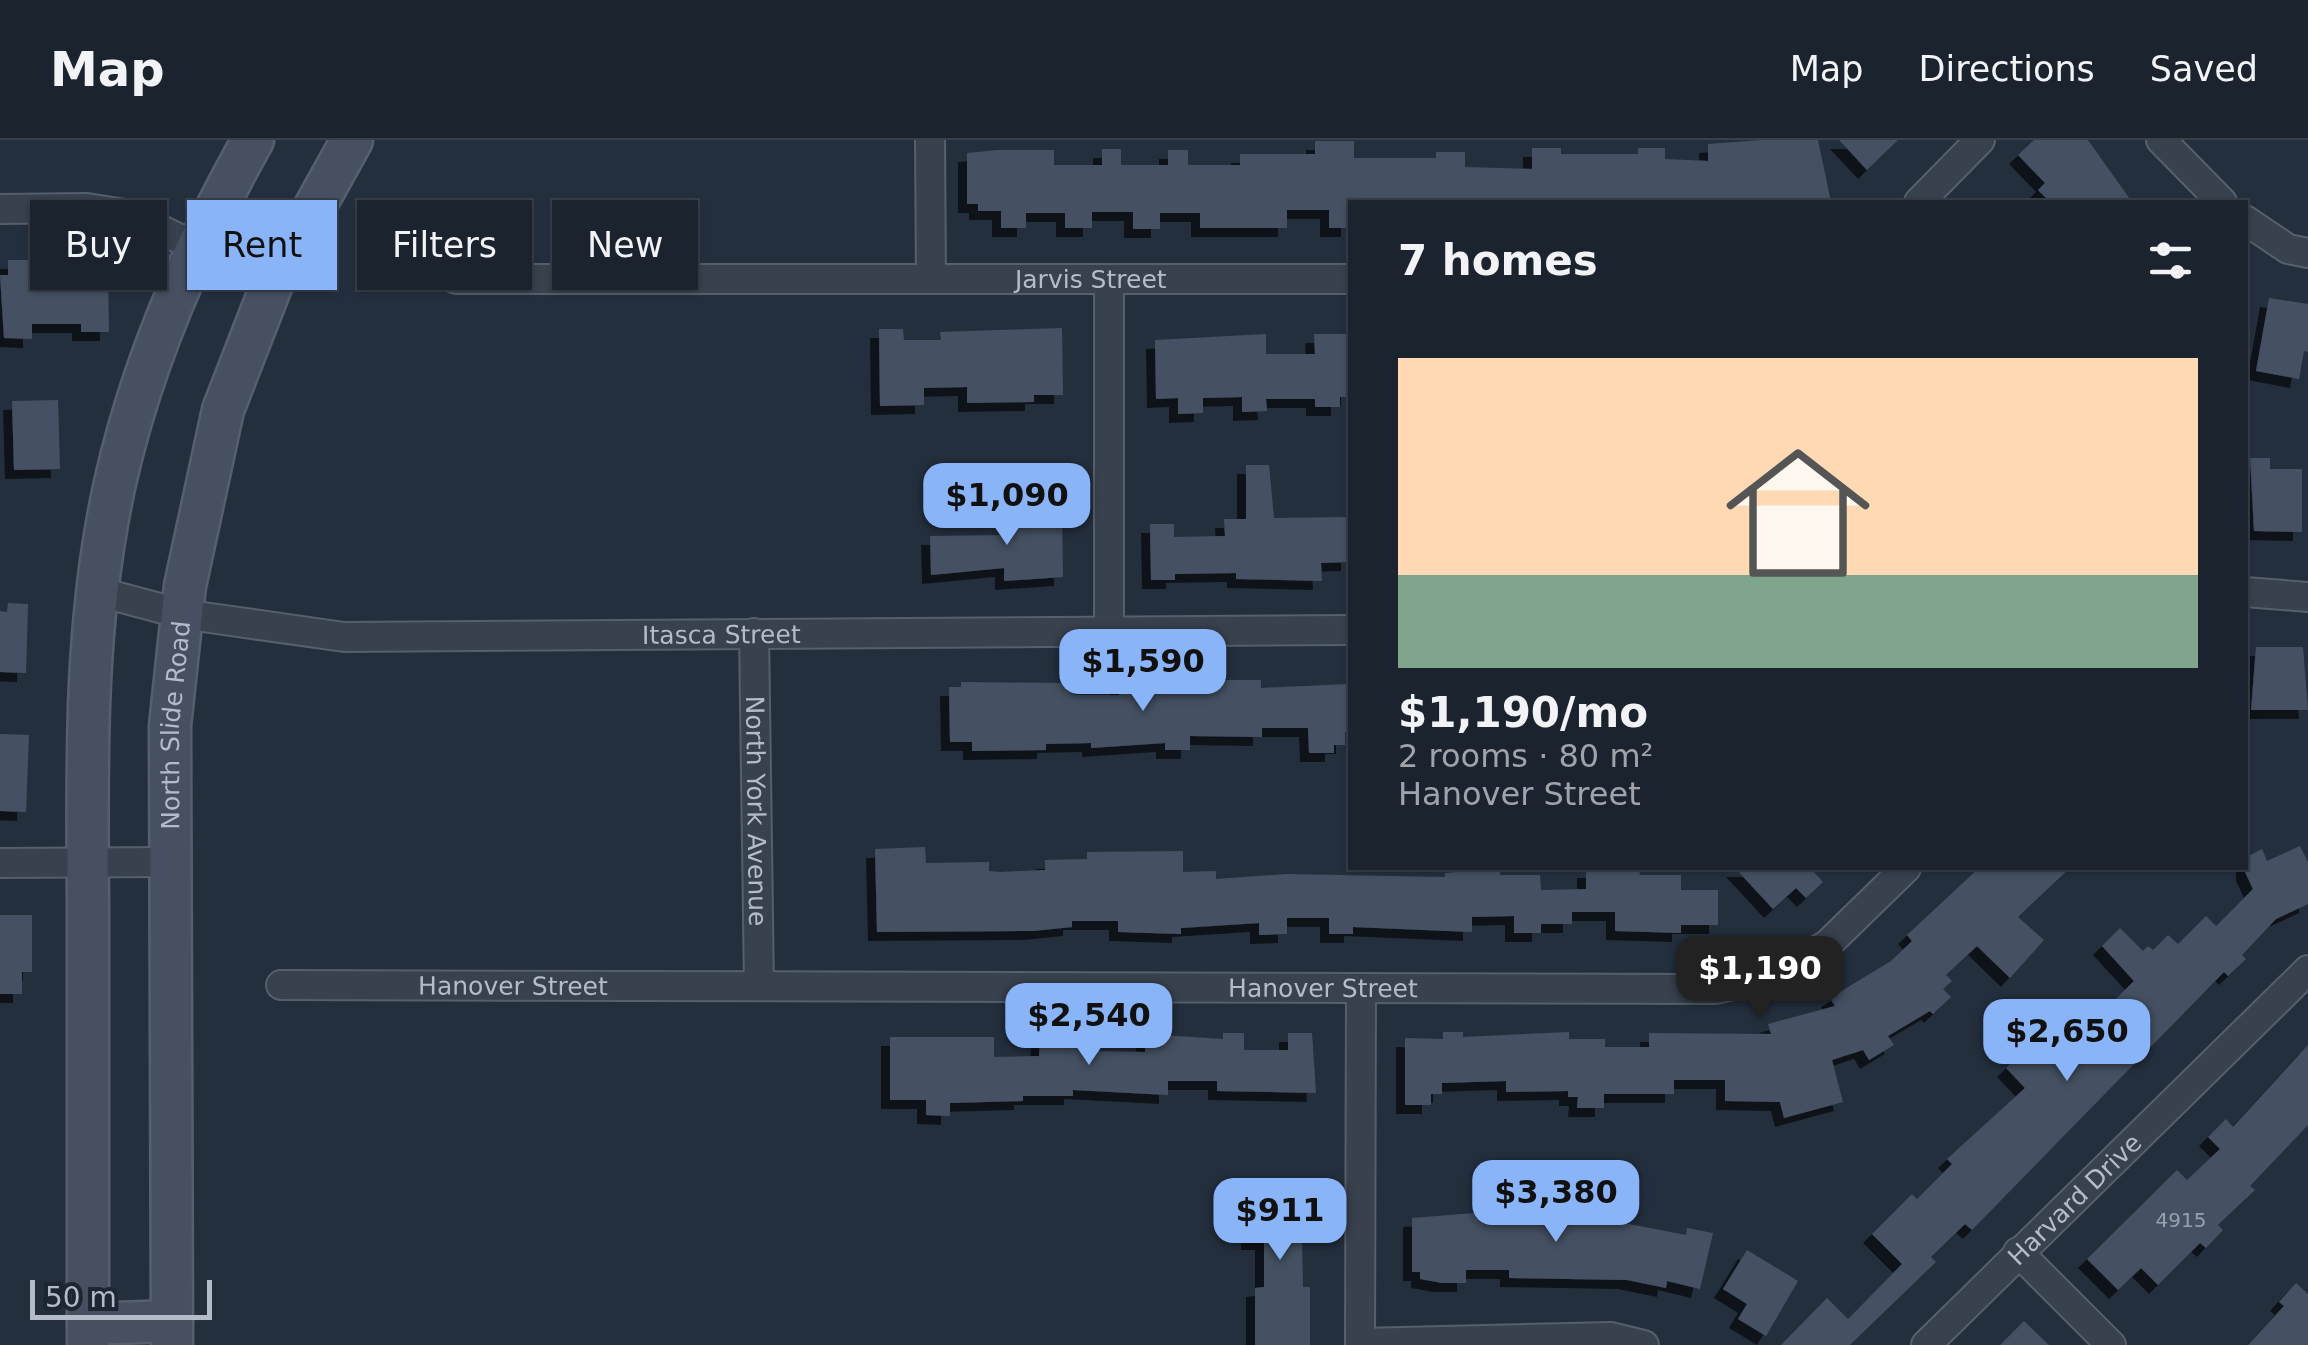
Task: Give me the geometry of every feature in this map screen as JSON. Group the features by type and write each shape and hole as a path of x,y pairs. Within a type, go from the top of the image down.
{"main road":[{"path":"221,200 253,140"},
{"name":"North Slide Road","path":"319,200 352,140"},
{"path":"172,1333 88,1335 88,684 96,591 132,419 155,346 187,269"},
{"name":"North Slide Road","path":"172,1333 170,726 198,511 223,410 270,290"}],"street":[{"path":"930,140 931,279"},
{"path":"1920,200 1980,140"},
{"path":"2161,140 2220,200"},
{"path":"0,209 87,208 131,214 187,242"},
{"path":"2248,222 2288,249 2308,253"},
{"name":"Jarvis Street","path":"532,279 1348,279"},
{"path":"1109,280 1109,630"},
{"name":"Itasca Street","path":"96,591 182,614 344,637 1348,630"},
{"path":"2248,592 2308,597"},
{"name":"North York Avenue","path":"754,633 760,986"},
{"path":"0,863 172,862"},
{"name":"Hanover Street","path":"280,985 1716,989 1772,976 1826,945 1894,871"},
{"name":"Harvard Drive","path":"1926,1345 2308,970"},
{"path":"1360,988 1360,1344 1610,1337 1644,1345"},
{"path":"2018,1252 2111,1345"}],"building":[{"path":"1818,140 1831,200 1348,200 1348,228 1329,228 1329,210 1287,210 1287,228 1200,228 1200,213 1160,213 1160,229 1133,229 1133,212 1092,212 1092,228 1065,228 1065,213 1026,213 1026,228 1001,228 1001,211 978,211 978,204 967,204 967,153 998,150 1054,150 1054,165 1102,165 1102,149 1121,149 1121,165 1168,165 1168,150 1188,150 1188,165 1240,165 1240,154 1315,154 1315,141 1354,141 1354,158 1436,158 1436,152 1465,152 1465,167 1532,169 1532,148 1561,148 1561,154 1638,154 1638,148 1665,148 1665,159 1708,161 1708,144"},
{"path":"1839,140 1898,140 1867,170"},
{"path":"2034,140 2088,140 2131,200 2048,200 2038,190 2045,183 2018,155"},
{"path":"8,260 30,260 30,290 108,290 109,332 81,332 81,324 32,324 32,339 4,338 0,275 8,275"},
{"path":"2269,298 2308,304 2308,352 2304,351 2299,379 2256,371"},
{"path":"1062,328 1063,395 1034,395 1034,402 967,403 967,387 924,388 924,405 880,406 879,329 903,329 904,340 941,340 940,332"},
{"path":"1266,334 1266,354 1315,354 1314,334 1348,334 1348,397 1340,397 1340,407 1315,407 1315,399 1266,399 1267,411 1242,412 1242,397 1203,398 1203,413 1178,414 1178,398 1156,399 1155,340"},
{"path":"58,400 60,469 14,470 12,401"},
{"path":"2250,458 2270,458 2270,469 2302,469 2302,532 2254,531"},
{"path":"1246,465 1269,465 1274,518 1348,517 1348,562 1321,563 1322,581 1236,579 1236,573 1175,574 1175,580 1151,580 1150,524 1174,524 1174,537 1225,536 1224,519 1246,519"},
{"path":"1062,507 1063,577 1004,581 1004,568 931,575 930,536 1003,535 1003,529 1014,529 1014,508"},
{"path":"8,603 28,604 26,673 0,672 0,611 7,612"},
{"path":"2256,647 2303,647 2308,710 2251,710"},
{"path":"1261,680 1261,688 1348,684 1345,745 1334,745 1334,753 1309,753 1308,728 1262,728 1262,737 1190,736 1190,750 1165,750 1165,743 1091,748 1091,743 1046,744 1046,750 972,751 972,742 950,742 949,687 961,687 961,682 1066,683 1067,691 1074,691 1074,695 1119,695 1119,681"},
{"path":"0,734 29,735 26,812 0,811"},
{"path":"2300,846 2308,862 2308,904 2276,919 2242,955 2246,959 2228,976 2224,972 1972,1230 1965,1224 1931,1257 1936,1262 1850,1345 1781,1345 1827,1298 1848,1319 1902,1264 1872,1234 1912,1194 1917,1199 1952,1164 1947,1159 2025,1088 2006,1068 2031,1044 2022,1035 2044,1015 2071,1043 2134,981 2102,946 2120,928 2143,951 2148,946 2153,950 2168,935 2178,944 2206,916 2216,926 2253,889 2245,872 2248,856 2262,849 2267,861"},
{"path":"925,847 926,863 989,862 989,871 999,872 1045,870 1045,860 1087,859 1087,852 1183,851 1183,872 1216,871 1216,879 1286,874 1445,877 1445,873 1500,870 1500,875 1540,875 1541,890 1586,889 1586,870 1639,870 1640,875 1681,875 1681,890 1718,890 1718,925 1681,925 1681,933 1615,931 1615,912 1572,912 1572,924 1541,924 1541,933 1514,933 1514,916 1472,917 1472,932 1353,927 1353,934 1329,934 1329,918 1287,918 1287,934 1259,935 1259,923 1181,928 1181,934 1118,932 1118,921 1072,921 1072,927 1033,931 877,932 875,849"},
{"path":"1737,870 1816,870 1814,872 1823,882 1806,898 1796,888 1773,909"},
{"path":"1977,870 2068,870 2018,917 2044,940 2010,978 1977,946 1946,975 1952,981 1943,989 1951,997 1933,1014 1930,1011 1888,1036 1894,1045 1869,1060 1863,1050 1832,1060 1843,1102 1784,1118 1780,1102 1725,1101 1725,1080 1674,1080 1674,1094 1604,1094 1604,1108 1577,1108 1578,1097 1568,1097 1568,1091 1506,1092 1506,1081 1442,1083 1442,1094 1431,1094 1431,1105 1405,1105 1405,1038 1443,1039 1443,1032 1463,1032 1463,1037 1569,1032 1569,1039 1605,1039 1605,1047 1649,1047 1649,1033 1771,1034 1768,1024 1835,1006 1830,998 1891,961 1912,941 1907,935"},
{"path":"0,915 32,915 32,972 22,972 22,994 0,994"},
{"path":"1223,1033 1244,1033 1244,1050 1288,1050 1288,1033 1312,1033 1316,1093 1217,1091 1217,1081 1168,1081 1168,1095 1073,1090 1073,1096 950,1103 950,1116 926,1115 926,1100 890,1100 890,1037 994,1037 994,1057 1039,1056 1040,1039 1075,1040 1075,1034 1098,1034 1098,1051 1145,1052 1145,1034 1223,1039"},
{"path":"2308,1045 2308,1125 2250,1186 2255,1190 2218,1225 2223,1230 2206,1248 2200,1243 2158,1285 2141,1268 2118,1290 2087,1259 2177,1170 2187,1180 2220,1149 2208,1137 2226,1119 2233,1127"},
{"path":"1261,1179 1282,1179 1282,1191 1311,1192 1310,1230 1302,1242 1303,1287 1310,1287 1310,1345 1255,1345 1255,1288 1264,1287 1264,1241 1250,1241 1250,1220 1240,1220 1240,1194 1261,1194"},
{"path":"1557,1183 1592,1183 1592,1207 1603,1207 1603,1219 1686,1235 1687,1228 1713,1233 1700,1289 1667,1281 1666,1288 1627,1280 1509,1278 1509,1270 1466,1270 1466,1283 1442,1283 1420,1279 1420,1272 1412,1272 1412,1218 1487,1212 1487,1199 1512,1199 1512,1215 1557,1214"},
{"path":"1747,1250 1798,1281 1766,1336 1738,1319 1747,1304 1723,1289"},
{"path":"2296,1283 2308,1294 2308,1345 2248,1345 2284,1306 2279,1302"},
{"path":"2024,1321 2049,1345 2000,1345"}]}
